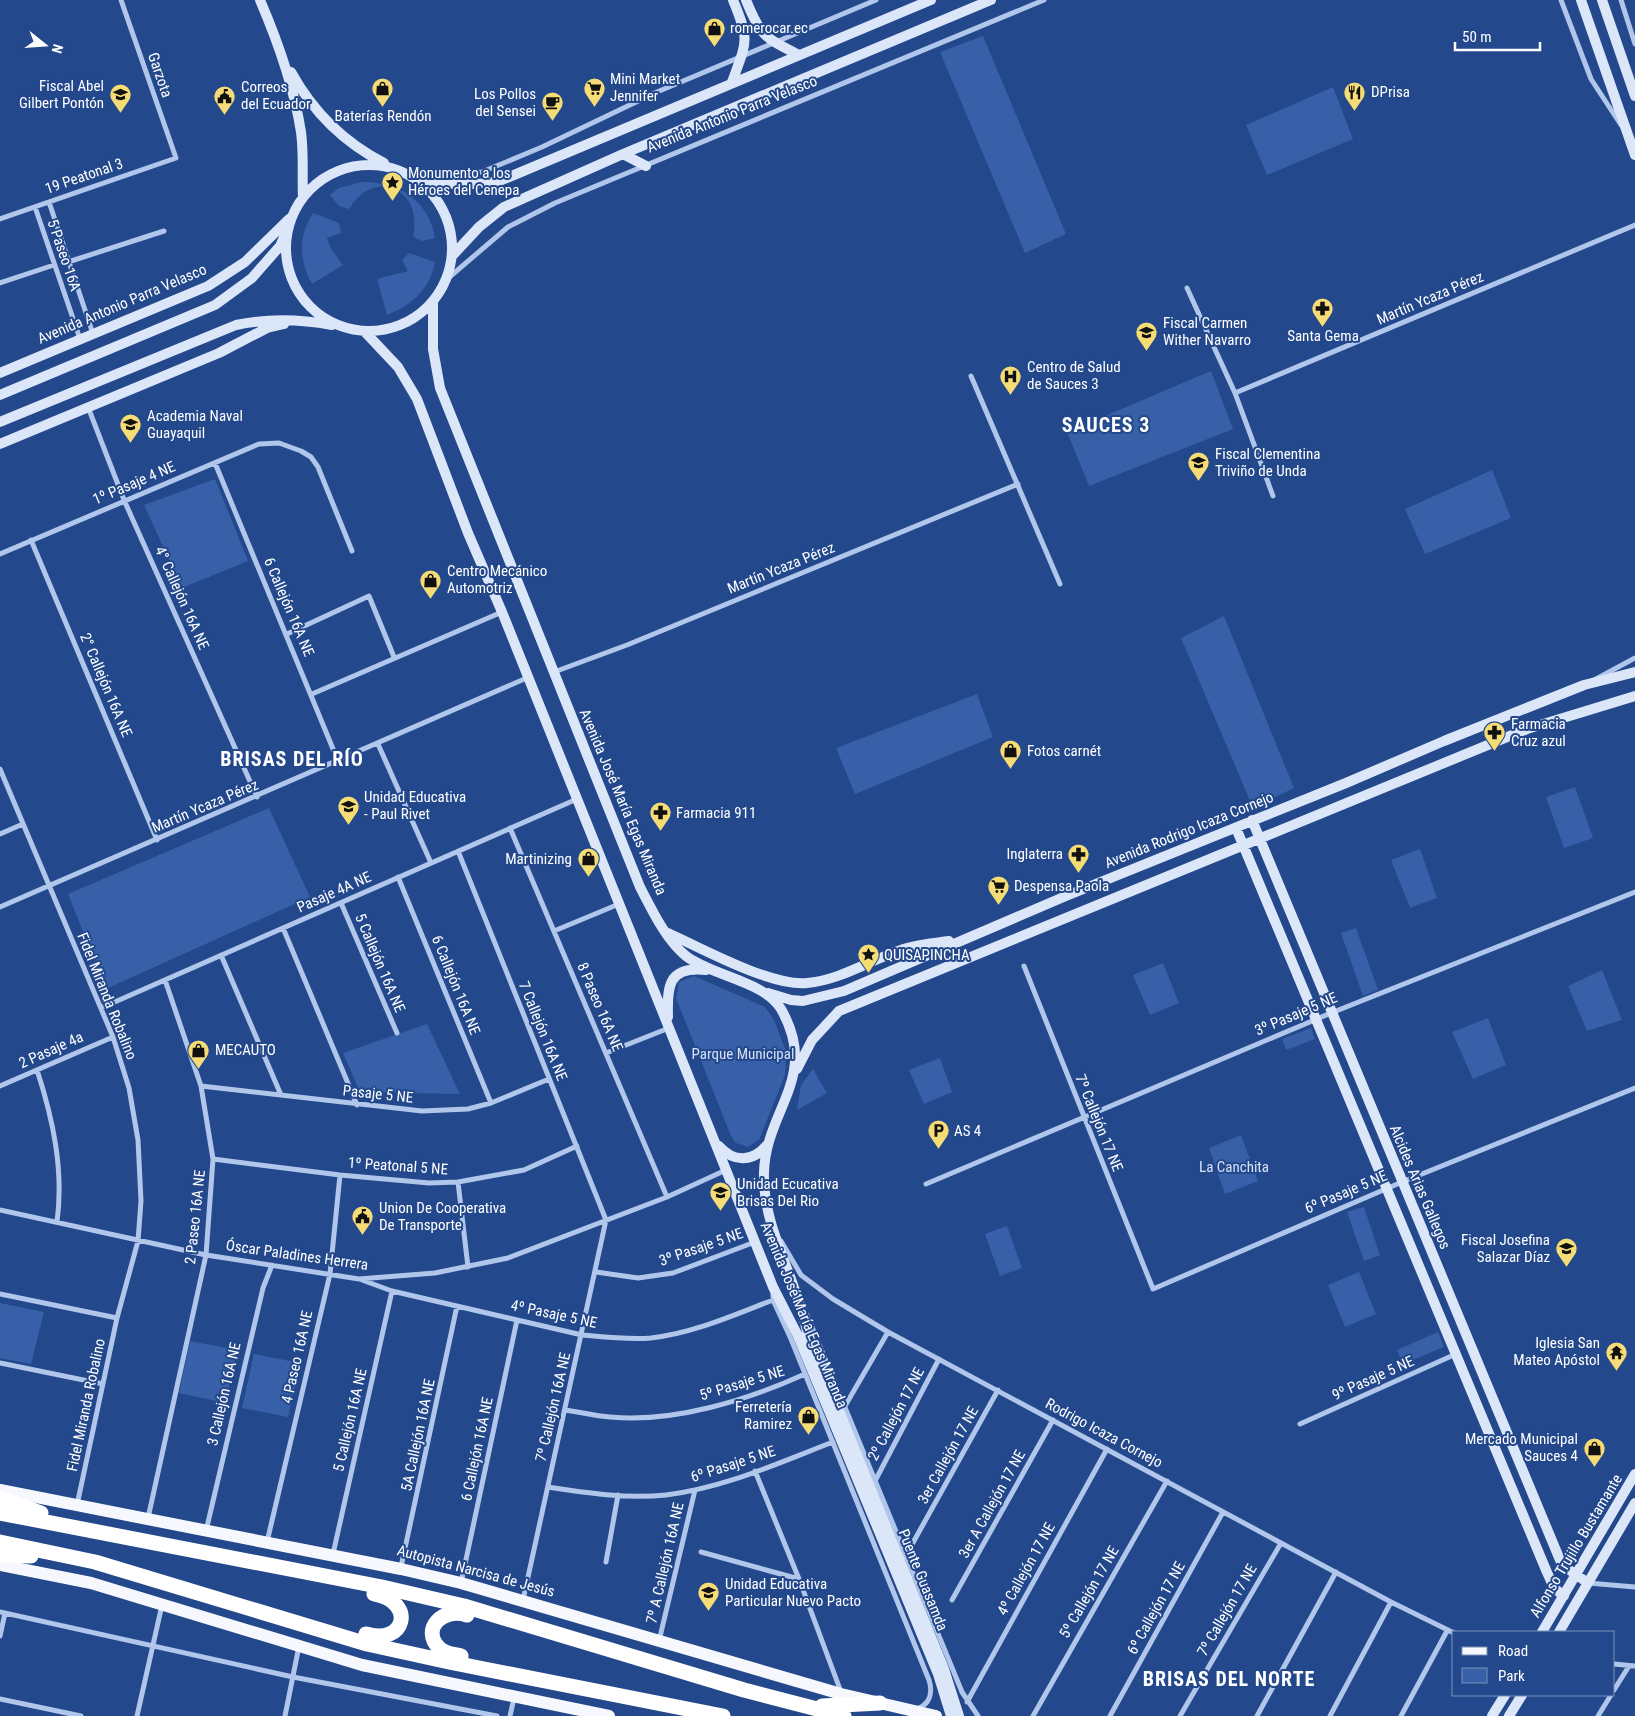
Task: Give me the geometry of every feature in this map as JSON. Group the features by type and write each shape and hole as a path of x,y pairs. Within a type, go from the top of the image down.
{"highway":[{"path":"0,1498 89,1531"},
{"path":"0,1512 464,1606 744,1690 844,1716"},
{"path":"0,1542 83,1560 367,1644 723,1716"},
{"path":"0,1555 83,1560"},
{"path":"289,1620 316,1619 379,1638 393,1634 400,1621 400,1608 391,1598 324,1584 301,1572"},
{"path":"526,1677 502,1665 446,1652 435,1642 434,1628 441,1617 453,1612 511,1629 539,1628"},
{"path":"806,1706 880,1703"}],"main road":[{"path":"732,82 746,42 744,28 733,0"},
{"path":"746,0 757,28 777,43 799,55"},
{"name":"Avenida Antonio Parra Velasco","path":"418,180 482,185 502,180 931,0"},
{"name":"Avenida Antonio Parra Velasco","path":"453,255 485,221 504,207 623,154 991,0"},
{"path":"1581,0 1635,156"},
{"path":"1602,0 1635,96"},
{"path":"262,1 281,53 296,104 300,126 303,198"},
{"path":"0,422 236,325 256,321 305,320 365,332 387,330 408,322 426,310 433,301 446,280 453,255 451,226 438,200 408,173 363,151 330,126 300,88 281,53"},
{"path":"623,154 646,166"},
{"path":"0,395 215,305 252,278 280,246 294,213 303,198 320,180 342,168 366,164 391,166"},
{"name":"Avenida Antonio Parra Velasco","path":"0,373 208,286 245,262 274,236 294,213"},
{"path":"287,231 285,252 296,288 308,305 324,319 344,328"},
{"name":"Avenida José María Egas Miranda","path":"433,301 433,349 440,388 640,886 676,947 710,970 755,988 779,1007 793,1038 796,1056 793,1080 770,1141 764,1172 770,1222 802,1305 807,1332 853,1458"},
{"path":"0,444 218,353 267,328 305,320"},
{"name":"Avenida José María Egas Miranda","path":"365,332 398,367 417,399 468,533 502,612 773,1287 798,1336 853,1458"},
{"name":"Avenida Rodrigo Icaza Cornejo","path":"755,988 791,1000 815,1000 844,991 967,937 1584,685 1635,672"},
{"path":"793,1080 812,1040 840,1011 1527,729 1635,696"},
{"name":"Alcides Arias Gallegos","path":"1252,820 1560,1560 1588,1583"},
{"name":"Alcides Arias Gallegos","path":"1236,828 1554,1588 1564,1596"},
{"path":"666,932 766,976 792,983 805,984 832,978 907,948 967,937"},
{"path":"669,1025 667,996 672,980 686,970 710,970"},
{"path":"715,1141 729,1154 745,1159 756,1156 770,1141"},
{"name":"Puente Guasamda","path":"853,1458 938,1674 951,1716"},
{"name":"Puente Guasamda","path":"853,1458 944,1669 958,1716"},
{"name":"Alfonso Trujillo Bustamante","path":"1543,1631 1635,1474"},
{"name":"Autopista Narcisa de Jesús","path":"0,1490 333,1555 460,1583 841,1694 936,1716"},
{"name":"Alfonso Trujillo Bustamante","path":"1560,1631 1635,1503"},
{"path":"0,1565 91,1583 362,1665 610,1716"},
{"path":"1492,1716 1504,1696"},
{"path":"1510,1716 1521,1696"}],"street":[{"name":"Garzota","path":"121,0 176,158"},
{"path":"408,173 451,176 482,172 542,147 657,92 876,0"},
{"name":"Avenida Antonio Parra Velasco","path":"446,280 508,227 555,203 1044,0"},
{"path":"1561,0 1591,79 1627,134"},
{"path":"1621,0 1635,44"},
{"name":"19 Peatonal 3","path":"0,219 176,158"},
{"name":"5 Paseo 16A","path":"49,202 93,334"},
{"name":"5 Paseo 16A","path":"35,207 80,339"},
{"name":"Martín Ycaza Pérez","path":"1235,393 1635,225"},
{"path":"68,262 164,231"},
{"path":"0,283 54,265"},
{"path":"1187,288 1235,393 1272,496"},
{"path":"971,376 1060,584"},
{"name":"4° Callejón 16A NE","path":"88,407 124,500 257,797"},
{"name":"1º Pasaje 4 NE","path":"0,554 259,444 279,443 301,451 315,462 352,551"},
{"name":"6 Callejón 16A NE","path":"215,463 312,694 338,761"},
{"name":"Martín Ycaza Pérez","path":"554,672 627,645 1018,484"},
{"name":"2° Callejón 16A NE","path":"31,540 157,840"},
{"path":"287,634 369,596 394,657"},
{"path":"312,694 502,612"},
{"path":"1584,685 1635,658"},
{"name":"Martín Ycaza Pérez","path":"0,907 257,797 528,677"},
{"path":"378,744 431,863"},
{"name":"Fidel Miranda Robalino","path":"0,769 113,1037 129,1088 138,1140 141,1201 138,1241 117,1318 77,1506"},
{"name":"Pasaje 4A NE","path":"101,1008 577,799"},
{"path":"0,834 23,824"},
{"name":"8 Paseo 16A NE","path":"510,828 667,1197"},
{"name":"7 Callejón 16A NE","path":"458,851 606,1220"},
{"name":"6 Callejón 16A NE","path":"398,878 492,1103"},
{"name":"3º Pasaje 5 NE","path":"926,1184 1316,1019 1635,892"},
{"name":"5 Callejón 16A NE","path":"341,903 396,1032"},
{"path":"554,931 620,904"},
{"path":"283,928 358,1105"},
{"path":"221,955 281,1095"},
{"name":"7º Callejón 17 NE","path":"1024,966 1152,1289"},
{"name":"2 Paseo 16A NE","path":"147,1518 206,1255 213,1159 201,1086 165,980"},
{"path":"606,1053 669,1025"},
{"name":"2 Pasaje 4a","path":"0,1086 113,1037"},
{"path":"38,1070 51,1111 57,1156 60,1196 58,1222"},
{"name":"Pasaje 5 NE","path":"201,1086 422,1111 468,1109 492,1103 548,1079"},
{"name":"6º Pasaje 5 NE","path":"1152,1289 1386,1188 1635,1088"},
{"name":"1º Peatonal 5 NE","path":"213,1159 340,1175 428,1182 458,1182 524,1170 577,1146"},
{"name":"Óscar Paladines Herrera","path":"0,1210 206,1255 330,1274 359,1278 435,1274 508,1258 667,1197 726,1170"},
{"name":"4 Paseo 16A NE","path":"267,1543 330,1274 340,1175"},
{"path":"458,1182 468,1267"},
{"name":"7º Callejón 16A NE","path":"522,1600 606,1220"},
{"name":"Rodrigo Icaza Cornejo","path":"770,1222 801,1275 833,1299 939,1360 1391,1602 1452,1632"},
{"name":"3º Pasaje 5 NE","path":"596,1272 638,1278 673,1273 756,1242"},
{"name":"3 Callejón 16A NE","path":"206,1531 263,1288 272,1265"},
{"name":"4º Pasaje 5 NE","path":"359,1278 392,1291 582,1335 651,1338 687,1331 773,1300"},
{"path":"773,1287 773,1300 806,1374 930,1686 930,1699 926,1704 914,1711"},
{"name":"5 Callejón 16A NE","path":"333,1555 392,1291"},
{"path":"0,1294 117,1318"},
{"path":"802,1305 815,1330 905,1558 968,1702 978,1716"},
{"name":"5A Callejón 16A NE","path":"401,1569 457,1306"},
{"name":"6 Callejón 16A NE","path":"460,1583 517,1320"},
{"path":"845,1406 888,1332"},
{"name":"9º Pasaje 5 NE","path":"1300,1424 1456,1354"},
{"name":"2º Callejón 17 NE","path":"875,1480 939,1360"},
{"path":"0,1363 103,1384"},
{"name":"5º Pasaje 5 NE","path":"565,1410 611,1418 657,1416 715,1407 768,1390 806,1374"},
{"name":"3er Callejón 17 NE","path":"905,1558 998,1390"},
{"name":"3er A Callejón 17 NE","path":"952,1600 1054,1420"},
{"name":"6º Pasaje 5 NE","path":"548,1487 618,1496 664,1495 715,1486 833,1442"},
{"name":"4º Callejón 17 NE","path":"968,1702 1107,1449"},
{"path":"754,1472 799,1579 841,1694"},
{"name":"5º Callejón 17 NE","path":"1033,1716 1166,1481"},
{"name":"7º A Callejón 16A NE","path":"659,1641 695,1490"},
{"path":"606,1562 618,1496"},
{"name":"6º Callejón 17 NE","path":"1110,1716 1223,1512"},
{"name":"7º Callejón 17 NE","path":"1180,1716 1281,1543"},
{"path":"700,1552 799,1579"},
{"path":"1257,1716 1336,1572"},
{"path":"1588,1583 1635,1587"},
{"path":"1330,1716 1391,1602"},
{"path":"137,1716 162,1605"},
{"path":"0,1636 3,1612 153,1644 293,1677 497,1716"},
{"path":"1401,1716 1447,1631"},
{"path":"285,1716 300,1646"},
{"path":"1615,1664 1632,1666"},
{"path":"1615,1689 1632,1666"},
{"path":"1598,1716 1610,1696"},
{"path":"510,1716 514,1697"},
{"path":"0,1699 80,1716"},
{"path":"461,1716 462,1710"}],"green space":[{"path":"983,36 1066,234 1025,253 940,52"},
{"path":"1333,87 1353,139 1267,175 1246,125"},
{"path":"361,182 387,185 410,195 426,213 432,225 435,238 423,241 413,237 414,220 411,206 404,196 394,189 383,186 371,189 359,196 349,209 339,206 330,195 339,188"},
{"path":"313,213 339,223 341,233 327,238 331,249 343,265 312,284 305,266 302,249 305,231"},
{"path":"409,253 435,262 433,272 424,288 412,301 387,315 377,279 408,271 402,260"},
{"path":"1211,371 1233,429 1089,486 1067,432"},
{"path":"1492,470 1511,518 1425,554 1405,509"},
{"path":"215,479 248,561 182,588 144,505"},
{"path":"1224,616 1294,788 1253,808 1181,638"},
{"path":"977,694 993,737 855,794 836,748"},
{"path":"1575,787 1593,838 1564,848 1546,797"},
{"path":"269,808 310,897 106,989 68,894"},
{"path":"1420,849 1437,898 1410,908 1391,860"},
{"path":"1356,928 1378,990 1363,996 1341,933"},
{"path":"1163,963 1179,1003 1150,1015 1133,975"},
{"path":"1602,970 1622,1020 1587,1031 1568,986"},
{"name":"Parque Municipal","path":"694,976 765,1007 774,1020 786,1051 785,1075 759,1140 748,1147 736,1143 731,1136 676,998 679,982"},
{"path":"1488,1018 1506,1065 1473,1079 1452,1032"},
{"path":"427,1024 460,1094 360,1092 343,1053"},
{"path":"1311,1028 1315,1039 1286,1050 1282,1039"},
{"path":"940,1058 952,1092 924,1104 909,1070"},
{"path":"813,1069 827,1093 797,1110 801,1085"},
{"name":"La Canchita","path":"1241,1135 1258,1181 1225,1194 1209,1148"},
{"path":"1364,1207 1380,1255 1364,1261 1347,1212"},
{"path":"1007,1226 1022,1268 1000,1276 985,1234"},
{"path":"1359,1272 1376,1314 1345,1327 1328,1285"},
{"path":"0,1303 44,1312 31,1364 0,1358"},
{"path":"1438,1332 1444,1347 1403,1364 1397,1350"},
{"path":"190,1341 237,1350 225,1403 179,1393"},
{"path":"254,1354 300,1363 288,1417 242,1408"}],"place":[{"name":"romerocar.ec","path":"714,47"},
{"name":"Baterías Rendón","path":"383,107"},
{"name":"Mini Market Jennifer","path":"594,107"},
{"name":"DPrisa","path":"1355,111"},
{"name":"Fiscal Abel Gilbert Pontón","path":"120,114"},
{"name":"Correos del Ecuador","path":"225,115"},
{"name":"Los Pollos del Sensei","path":"552,122"},
{"name":"Monumento a los Héroes del Cenepa","path":"392,201"},
{"name":"Santa Gema","path":"1323,327"},
{"name":"Fiscal Carmen Wither Navarro","path":"1147,351"},
{"name":"Centro de Salud de Sauces 3","path":"1011,395"},
{"name":"Academia Naval Guayaquil","path":"131,444"},
{"name":"Fiscal Clementina Triviño de Unda","path":"1199,482"},
{"name":"Centro Mecánico Automotriz","path":"431,599"},
{"name":"Farmacia Cruz azul","path":"1495,752"},
{"name":"Fotos carnét","path":"1011,770"},
{"name":"Unidad Educativa - Paul Rivet","path":"348,825"},
{"name":"Farmacia 911","path":"660,832"},
{"name":"Inglaterra","path":"1079,873"},
{"name":"Martinizing","path":"588,878"},
{"name":"Despensa Paola","path":"998,905"},
{"name":"QUISAPINCHA","path":"868,974"},
{"name":"MECAUTO","path":"199,1069"},
{"name":"AS 4","path":"938,1150"},
{"name":"Unidad Ecucativa Brisas Del Rio","path":"721,1212"},
{"name":"Union De Cooperativa De Transporte","path":"363,1236"},
{"name":"Fiscal Josefina Salazar Díaz","path":"1566,1268"},
{"name":"Iglesia San Mateo Apóstol","path":"1616,1371"},
{"name":"Ferretería Ramirez","path":"808,1435"},
{"name":"Mercado Municipal Sauces 4","path":"1594,1467"},
{"name":"Unidad Educativa Particular Nuevo Pacto","path":"709,1612"}],"district":[{"name":"SAUCES 3","path":"1106,425"},
{"name":"BRISAS DEL RÍO","path":"292,759"},
{"name":"BRISAS DEL NORTE","path":"1229,1679"}]}
